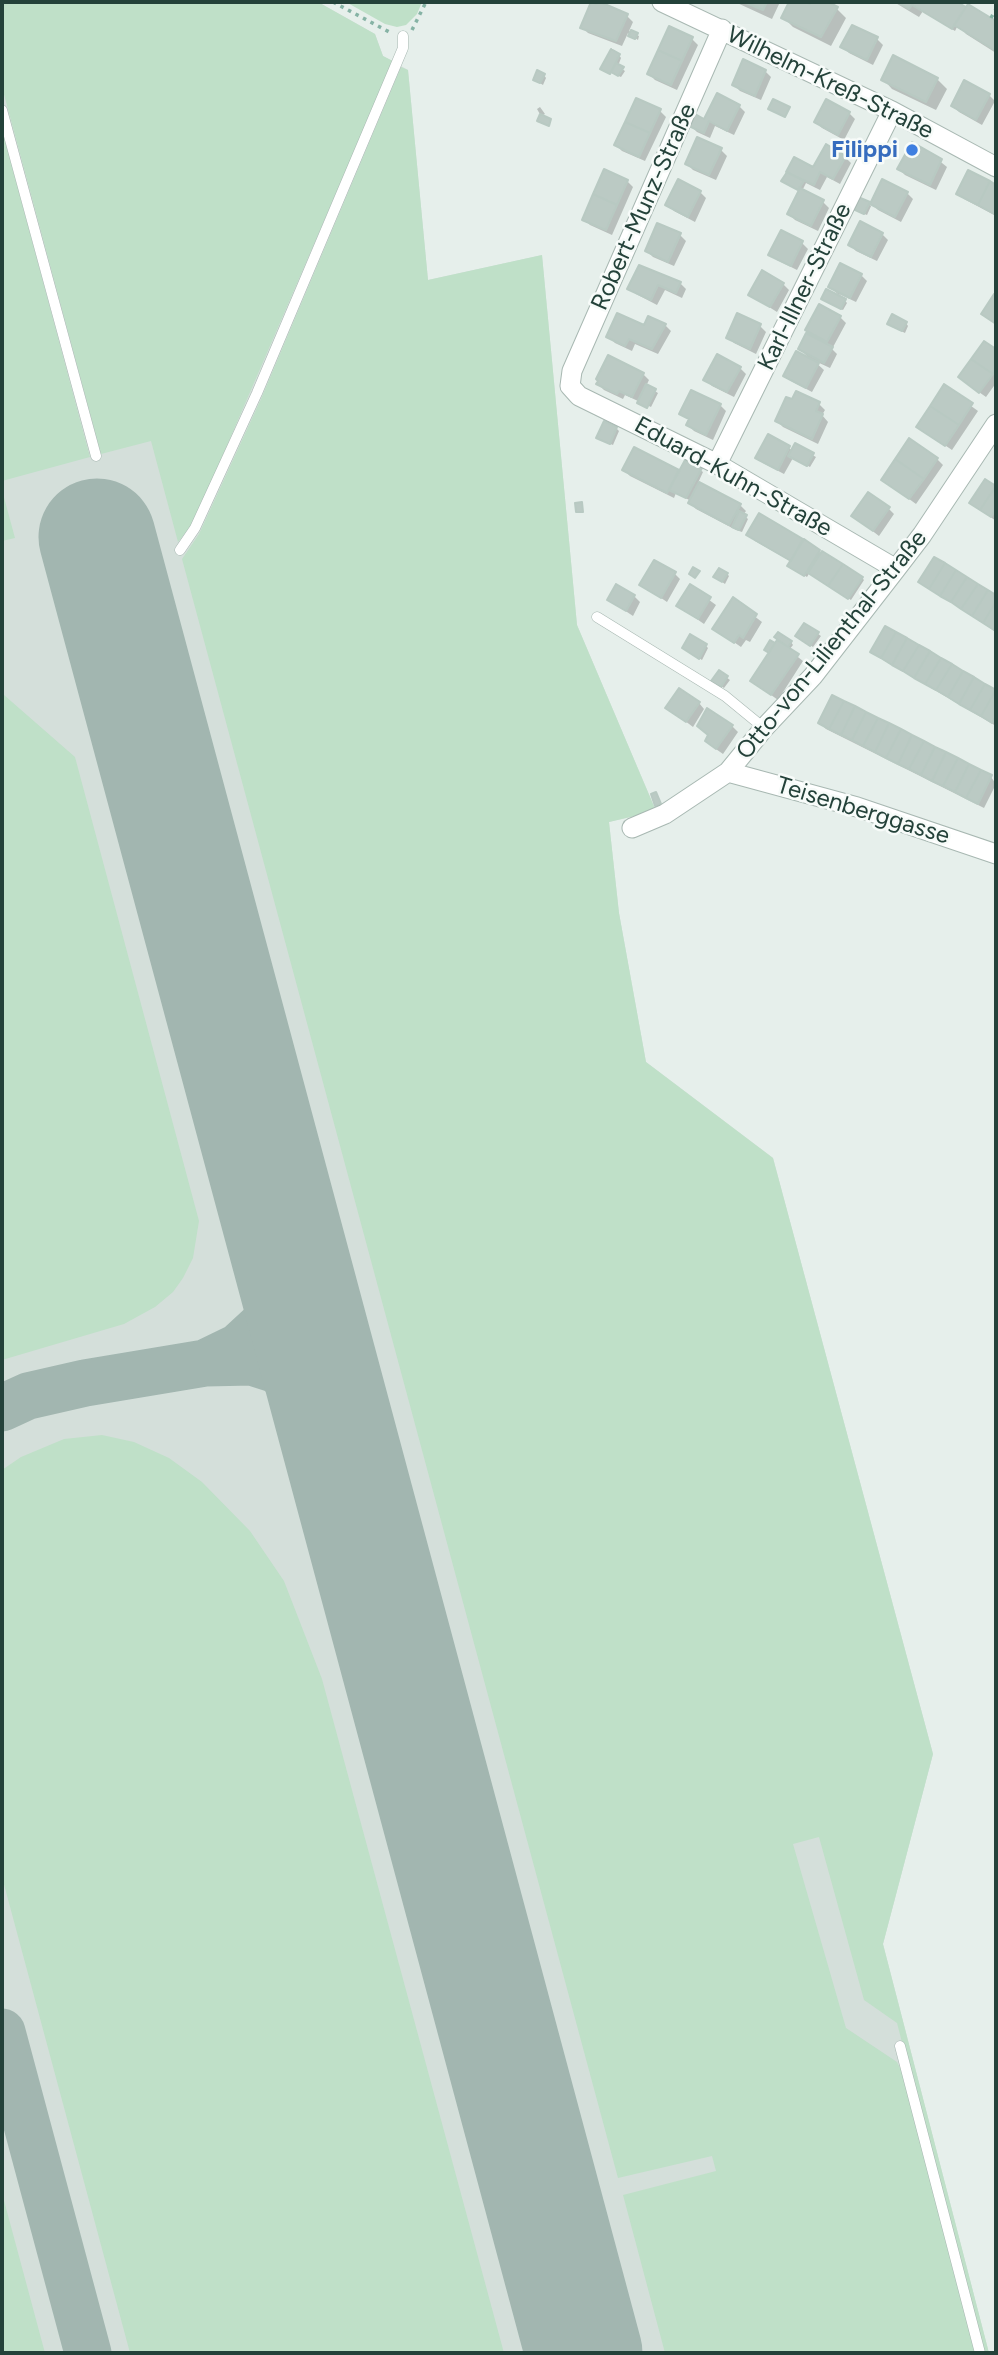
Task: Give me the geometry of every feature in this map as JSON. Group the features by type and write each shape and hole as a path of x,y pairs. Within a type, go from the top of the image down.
{"street":[{"name":"Wilhelm-Kreß-Straße","path":"662,2 892,111 996,167"},
{"name":"Robert-Munz-Straße","path":"570,386 572,371 722,29"},
{"name":"Karl-Illner-Straße","path":"717,464 892,111"},
{"name":"Eduard-Kuhn-Straße","path":"570,386 579,396 717,464 897,569"},
{"name":"Otto-von-Lilienthal-Straße","path":"632,828 665,814 728,772 764,728 813,676 897,569 996,424"},
{"name":"Teisenberggasse","path":"728,772 857,807 996,854"}],"lane":[{"path":"180,550 195,528 257,393 403,48 403,36"},
{"path":"2,110 96,456"},
{"path":"597,617 725,696 764,728"},
{"path":"900,2046 980,2353"}],"path":[{"path":"333,2 384,30 403,36 411,33 426,2"},
{"path":"991,18 996,9"}],"shaded area":[{"path":"2,2 318,2 375,34 383,56 408,70 428,280 542,255 577,625 656,811 609,822 619,913 646,1062 773,1158 933,1754 883,1944 989,2353 2,2353"}],"green space":[{"path":"2,2 318,2 375,34 383,56 393,61 203,501 190,527 178,542 151,441 101,454 2,87"},
{"path":"346,2 422,2 417,14 406,25 397,27 385,24"},
{"path":"401,67 408,70 428,280 542,255 577,625 656,811 609,822 619,913 646,1062 773,1158 933,1754 883,1944 989,2353 982,2353 897,2023 864,2000 819,1837 793,1844 846,2028 897,2062 904,2076 976,2353 665,2353 623,2195 716,2171 712,2156 618,2178 182,559 199,534 261,399"},
{"path":"2,129 90,457 2,481"},
{"path":"2,490 15,538 2,541"},
{"path":"2,687 4,695 75,757 199,1221 193,1258 183,1278 173,1292 155,1307 124,1324 2,1360"},
{"path":"102,1435 134,1442 169,1458 202,1482 250,1531 284,1581 322,1679 504,2353 130,2353 2,1877 2,1470 21,1457 64,1439"},
{"path":"2,2193 45,2353 2,2353"}],"building":[{"path":"591,2 600,2 628,14 616,41 580,28"},
{"path":"744,2 767,2 763,10"},
{"path":"789,2 828,2 838,7 821,37 781,18"},
{"path":"897,2 914,2 909,9"},
{"path":"914,2 957,2 966,7 952,29 912,5"},
{"path":"968,4 996,21 996,51 954,25"},
{"path":"852,25 878,37 867,60 840,47"},
{"path":"669,26 693,37 682,61 658,50"},
{"path":"631,30 638,33 635,39 628,36"},
{"path":"611,49 620,54 610,74 600,69"},
{"path":"658,50 682,61 671,85 647,74"},
{"path":"893,55 938,78 926,102 881,80"},
{"path":"743,59 766,70 755,96 732,85"},
{"path":"616,63 624,67 618,76 611,72"},
{"path":"537,70 545,74 540,83 533,80"},
{"path":"964,80 990,94 976,120 951,106"},
{"path":"717,93 740,105 727,131 709,121 704,133 689,126 695,114 704,119"},
{"path":"636,98 661,109 650,133 625,122"},
{"path":"773,99 790,107 785,117 768,109"},
{"path":"826,99 850,112 838,135 814,122"},
{"path":"540,114 551,119 549,126 537,121"},
{"path":"625,122 650,133 639,157 614,145"},
{"path":"697,137 722,148 709,175 685,164"},
{"path":"912,142 942,159 930,185 897,169"},
{"path":"826,144 846,156 833,179 820,172 814,185 786,172 794,157 813,167"},
{"path":"604,169 628,180 617,205 593,194"},
{"path":"968,170 990,181 978,205 956,194"},
{"path":"787,172 804,181 798,190 781,181"},
{"path":"678,179 701,191 688,217 665,205"},
{"path":"882,179 908,192 895,217 870,204"},
{"path":"990,181 996,185 996,215 978,205"},
{"path":"800,188 824,200 811,226 787,214"},
{"path":"593,194 617,205 606,230 582,220"},
{"path":"858,197 870,202 864,214 853,209"},
{"path":"860,221 883,233 871,257 848,245"},
{"path":"657,223 681,233 668,262 645,251"},
{"path":"781,230 803,241 791,266 768,255"},
{"path":"840,263 862,274 850,298 828,287"},
{"path":"639,265 681,282 676,293 658,285 651,300 627,289"},
{"path":"762,270 784,283 770,307 748,295"},
{"path":"826,289 846,299 841,309 821,299"},
{"path":"994,294 996,295 996,324 981,314"},
{"path":"819,304 841,316 827,342 805,330"},
{"path":"617,313 644,325 648,316 666,324 652,349 629,339 625,346 606,337"},
{"path":"737,313 761,324 750,349 726,338"},
{"path":"892,314 907,322 902,331 887,324"},
{"path":"806,333 833,347 824,363 798,349"},
{"path":"984,341 996,349 996,369 993,374 971,359"},
{"path":"796,351 819,363 806,388 783,376"},
{"path":"717,354 741,367 727,392 703,380"},
{"path":"608,355 644,373 632,397 619,391 617,394 596,384"},
{"path":"971,359 993,374 979,393 958,377"},
{"path":"646,384 656,389 647,408 637,403"},
{"path":"944,384 973,403 959,425 930,406"},
{"path":"691,390 721,404 706,435 686,425 689,419 679,414"},
{"path":"796,391 820,402 816,411 823,414 812,439 775,421 786,397 792,399"},
{"path":"930,406 959,425 945,446 916,427"},
{"path":"604,421 617,427 610,444 596,438"},
{"path":"768,434 790,446 778,470 755,458"},
{"path":"909,438 938,458 924,479 895,459"},
{"path":"795,443 814,453 807,466 788,456"},
{"path":"634,447 679,470 667,493 622,470"},
{"path":"895,459 924,479 909,499 881,480"},
{"path":"685,460 702,468 686,498 669,490"},
{"path":"985,479 996,486 980,510 969,503"},
{"path":"699,482 741,504 729,525 688,503"},
{"path":"996,486 996,509 991,517 980,510"},
{"path":"868,492 890,507 873,531 851,516"},
{"path":"582,502 583,512 576,512 575,503"},
{"path":"739,511 747,515 739,530 732,527"},
{"path":"759,513 803,539 791,561 746,535"},
{"path":"804,539 820,550 804,576 787,566"},
{"path":"822,551 843,564 828,586 808,573"},
{"path":"934,557 945,563 929,589 918,582"},
{"path":"654,560 676,572 661,598 639,585"},
{"path":"945,563 956,570 940,596 929,589"},
{"path":"843,564 863,577 848,599 828,586"},
{"path":"693,567 700,571 695,578 689,574"},
{"path":"719,568 728,573 722,582 713,577"},
{"path":"956,570 967,577 951,602 940,596"},
{"path":"967,577 978,584 961,609 951,602"},
{"path":"616,584 635,595 626,611 607,600"},
{"path":"690,584 711,597 698,619 676,606"},
{"path":"978,584 988,590 972,616 961,609"},
{"path":"988,590 996,595 996,602 983,623 972,616"},
{"path":"733,597 757,614 743,638 739,635 734,643 712,629"},
{"path":"996,602 996,625 994,630 983,623"},
{"path":"804,623 819,632 810,646 795,636"},
{"path":"885,626 896,632 881,658 870,652"},
{"path":"778,632 792,641 788,647 774,637"},
{"path":"896,632 907,638 892,665 881,658"},
{"path":"690,634 707,644 699,659 682,648"},
{"path":"907,638 919,645 903,671 892,665"},
{"path":"770,640 775,643 769,653 764,650"},
{"path":"777,640 799,654 771,695 750,681"},
{"path":"919,645 930,651 914,678 903,671"},
{"path":"930,651 941,658 925,684 914,678"},
{"path":"941,658 952,664 936,690 925,684"},
{"path":"952,664 963,671 948,697 936,690"},
{"path":"719,670 728,676 721,687 711,681"},
{"path":"963,671 974,677 959,704 948,697"},
{"path":"974,677 985,684 970,710 959,704"},
{"path":"985,684 996,690 981,716 970,710"},
{"path":"679,688 700,702 686,722 665,708"},
{"path":"996,690 996,716 992,723 981,716"},
{"path":"832,695 844,701 829,729 818,723"},
{"path":"844,701 855,706 841,735 829,729"},
{"path":"855,706 866,712 852,740 841,735"},
{"path":"707,708 733,725 716,749 705,741 708,735 697,726"},
{"path":"866,712 878,718 863,746 852,740"},
{"path":"878,718 889,723 875,752 863,746"},
{"path":"889,723 901,729 886,758 875,752"},
{"path":"901,729 912,735 898,764 886,758"},
{"path":"912,735 924,741 909,769 898,764"},
{"path":"924,741 935,747 921,775 909,769"},
{"path":"935,747 946,752 932,781 921,775"},
{"path":"946,752 958,758 943,786 932,781"},
{"path":"958,758 969,764 955,792 943,786"},
{"path":"969,764 981,770 966,798 955,792"},
{"path":"981,770 992,775 978,804 966,798"},
{"path":"656,792 661,804 655,806 651,794"}],"taxiway":[{"path":"205,1363 238,1347 264,1323 279,1293 287,1246"},
{"path":"2,1408 28,1396 85,1383 205,1363 252,1362 274,1369 289,1378 331,1413"},
{"path":"2,2032 88,2353"}],"runway":[{"path":"97,537 584,2353"}],"place":[{"name":"Filippi","path":"912,150"}]}
